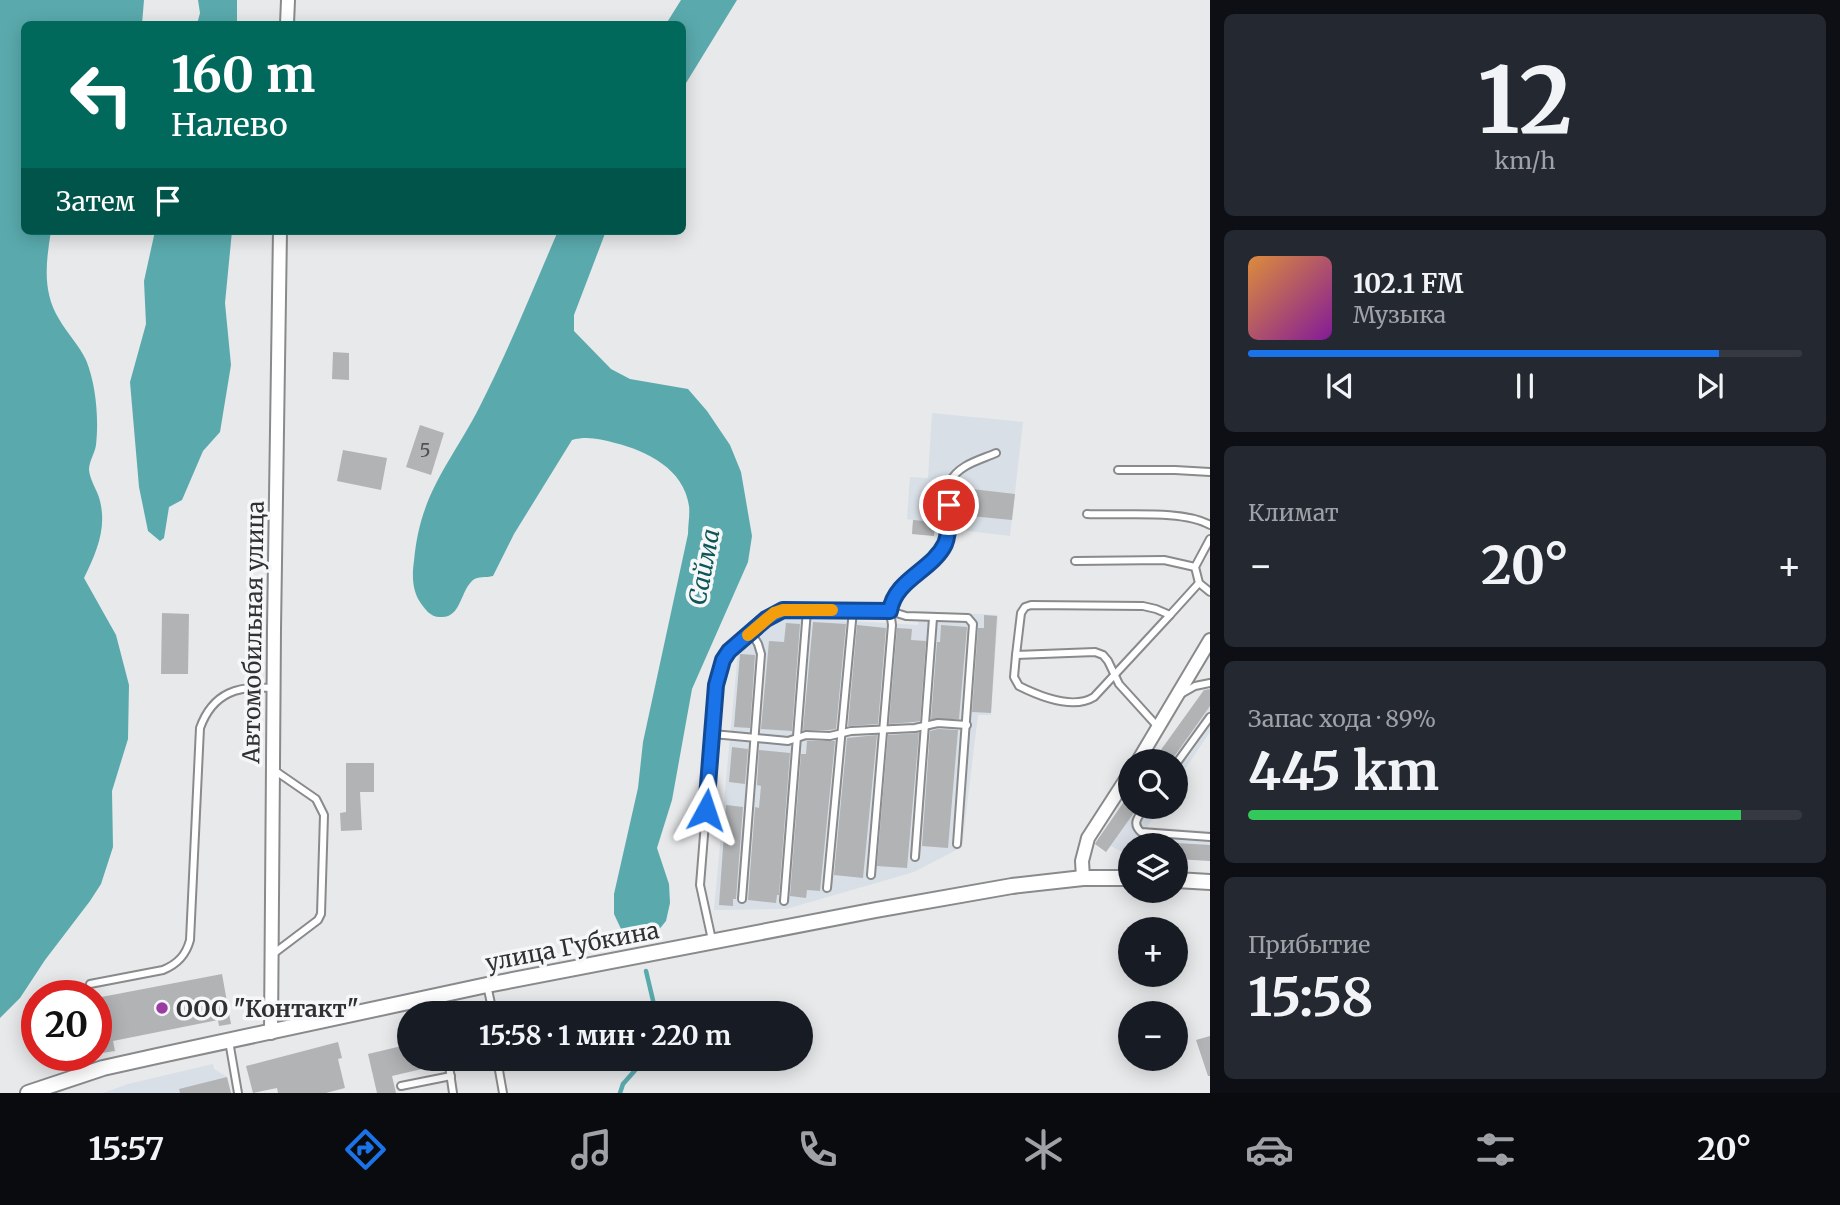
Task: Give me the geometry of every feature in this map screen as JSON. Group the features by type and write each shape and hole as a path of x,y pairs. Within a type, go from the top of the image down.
{"street":[{"path":"287,21 288,0"},
{"name":"Автомобильная улица","path":"271,1033 280,235"},
{"path":"1146,749 1210,640"},
{"path":"1083,878 1082,861 1088,838 1118,792"},
{"name":"улица Губкина","path":"28,1093 103,1069 487,985 1012,886 1083,878 1118,877"},
{"path":"1188,881 1210,882"}],"lane":[{"path":"871,875 892,625 890,611 895,594 939,553 944,544 950,482 954,474 996,453"},
{"path":"1118,470 1210,472"},
{"path":"1087,513 1173,516 1192,518 1210,525"},
{"path":"1210,539 1195,567 1199,583 1210,592"},
{"path":"1075,561 1164,560 1195,567"},
{"path":"1170,615 1157,608 1143,606 1025,607 1021,613 1014,677 1018,686 1064,701 1088,701 1114,675 1170,615 1199,583"},
{"path":"713,941 700,885 716,685 723,660 729,651 774,613 783,610 890,611 933,618 968,618 973,624 957,844"},
{"path":"784,901 807,610"},
{"path":"827,888 853,610"},
{"path":"915,856 933,618"},
{"path":"742,899 761,654 751,632"},
{"path":"1016,655 1095,652 1103,655 1114,675 1143,713 1160,729"},
{"path":"1179,695 1195,686 1210,683"},
{"path":"111,980 163,970 181,959 187,950 190,940 200,728 209,710 227,693 246,687 273,688"},
{"path":"1187,749 1210,717"},
{"path":"713,734 788,741 806,735 830,736 938,723 967,725"},
{"path":"271,956 318,920 321,914 324,815 316,799 273,769"},
{"path":"1137,819 1136,827 1141,832 1210,837"},
{"path":"487,985 490,1001"},
{"path":"435,997 436,1001"},
{"path":"229,1041 238,1093"},
{"path":"450,1071 453,1093"},
{"path":"499,1071 503,1093"},
{"path":"401,1086 451,1076"}],"shaded area":[{"path":"932,413 1023,422 1010,536 935,527 934,536 912,534 913,520 907,519 910,477 928,478"},
{"path":"919,611 998,615 991,715 978,715 962,847 914,872 786,909 714,910 738,651 783,617 918,625"},
{"path":"1204,690 1210,694 1210,732 1188,764 1188,749 1162,749"},
{"path":"1118,810 1118,819 1152,819 1147,827 1210,831 1210,861 1188,851 1188,833 1118,833 1118,850 1111,846 1106,852 1095,844"},
{"path":"213,1064 214,1069 227,1077 230,1093 103,1093 128,1084"}],"water":[{"path":"0,0 144,0 142,21 21,21 21,235 51,235 47,265 50,298 59,319 86,360 92,380 97,435 89,470 98,493 102,521 96,550 84,578 116,635 129,685 128,739 112,791 113,847 101,884 32,980 21,980 20,998 0,1018"},
{"path":"198,0 237,0 237,21 198,21 200,13"},
{"path":"681,0 737,0 686,83 686,21 668,21"},
{"path":"154,235 232,235 225,303 231,365 220,432 203,451 182,500 169,507 164,538 160,541 148,531 139,487 130,382 146,324 144,281"},
{"path":"556,235 604,235 574,315 574,331 611,369 630,379 688,389 730,445 741,472 752,536 748,562 692,689 672,800 657,848 669,884 670,903 666,921 657,932 640,940 630,937 621,929 614,914 614,894 638,788 643,742 688,534 689,506 680,482 662,464 627,446 599,439 572,440 514,534 493,576 473,580 452,614 440,617 428,612 417,597 413,582 417,537 430,497 491,384"}],"building":[{"path":"333,352 349,353 349,380 332,379"},
{"path":"420,425 444,433 431,475 406,467"},
{"path":"343,450 387,458 381,490 337,481"},
{"path":"963,488 1015,494 1012,520 960,515"},
{"path":"913,520 935,522 934,536 912,534"},
{"path":"162,613 189,614 188,674 161,674"},
{"path":"984,615 997,616 991,713 972,712 978,628 984,628"},
{"path":"813,622 846,624 836,729 803,730"},
{"path":"786,623 800,624 792,731 761,729 769,641 784,642"},
{"path":"857,625 886,628 878,724 848,726"},
{"path":"941,625 967,627 959,719 931,719 937,642 940,642"},
{"path":"897,628 912,629 911,640 926,641 920,721 889,724"},
{"path":"740,654 755,655 750,728 734,727"},
{"path":"1210,689 1210,706 1180,749 1162,749 1204,690"},
{"path":"958,730 948,848 922,846 930,731"},
{"path":"919,733 907,868 877,866 888,735"},
{"path":"877,735 863,878 834,875 847,738"},
{"path":"807,741 835,741 820,891 807,890 806,898 790,896 801,754 806,754"},
{"path":"732,747 748,749 745,784 729,782"},
{"path":"759,750 790,753 779,895 776,903 748,900 755,807 759,808 761,786 757,785"},
{"path":"346,763 374,763 374,792 360,792 362,830 341,831 340,813 346,812"},
{"path":"726,805 743,807 736,899 733,899 733,906 719,905"},
{"path":"1118,810 1118,819 1129,819 1106,852 1095,844"},
{"path":"1188,844 1210,845 1210,861 1188,860"},
{"name":"ООО \"Контакт\"","path":"222,974 231,1024 219,1026 218,1020 113,1041 115,1051 112,1051 112,995"},
{"path":"1210,1036 1210,1076 1208,1076 1196,1040"},
{"path":"338,1042 342,1058 338,1059 345,1088 326,1093 278,1093 277,1088 253,1093 246,1066"},
{"path":"397,1047 397,1071 413,1071 392,1076 396,1093 377,1093 368,1054"},
{"path":"227,1077 231,1093 180,1093 179,1089"}],"waterway":[{"name":"Сайма","path":"646,971 653,1001"},
{"name":"Сайма","path":"620,1093 623,1084 634,1071"}],"slow traffic":[{"path":"748,635 774,613 783,610 832,610"}],"place":[{"name":"ООО \"Контакт\"","path":"162,1008"}],"route":[{"path":"706,810 716,685 723,660 729,651 766,619 783,610 890,611 895,594 939,553 947,538 949,505"}]}
